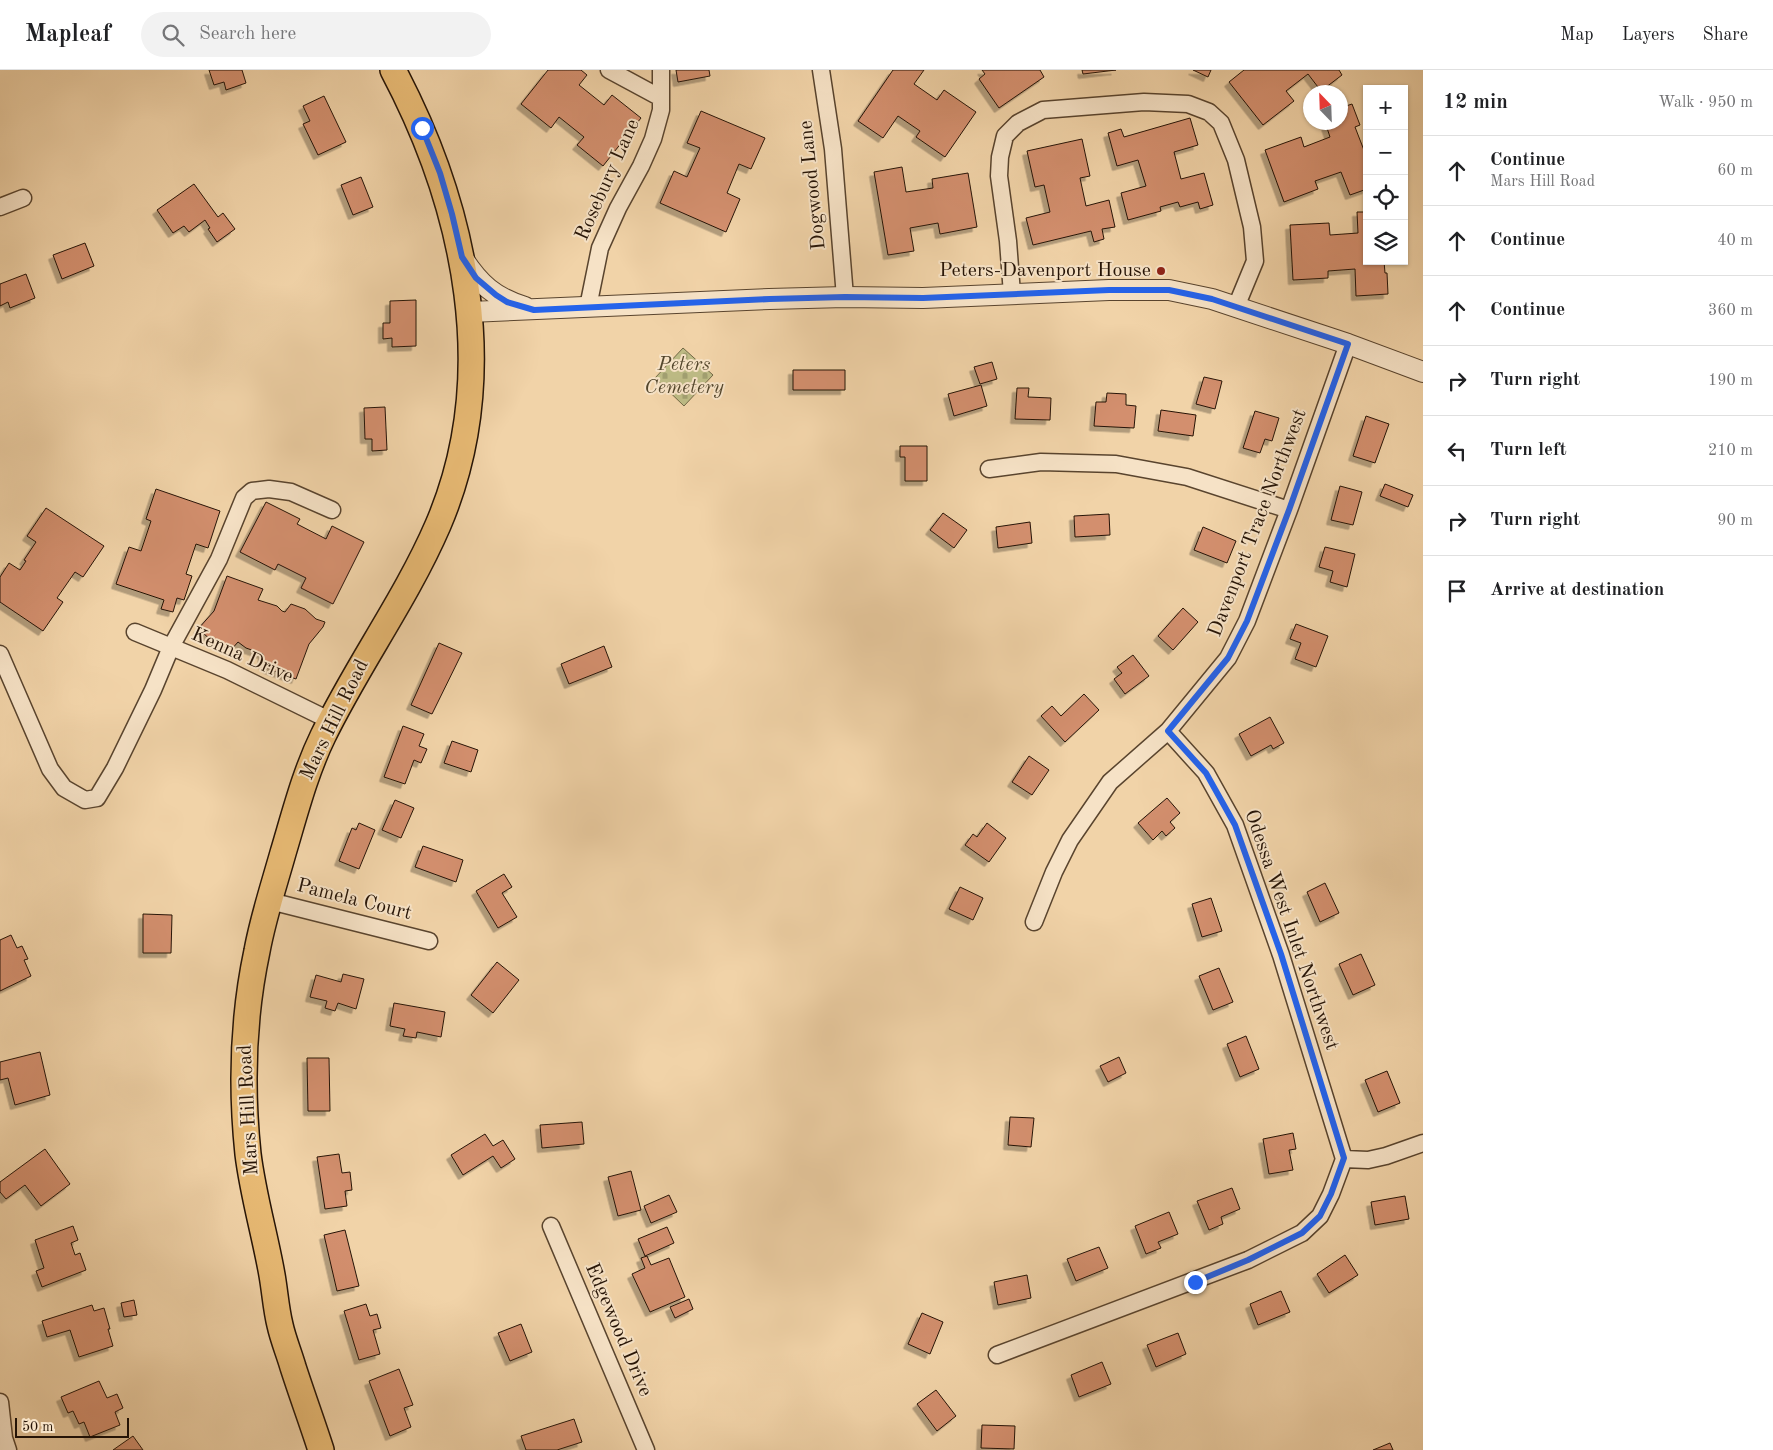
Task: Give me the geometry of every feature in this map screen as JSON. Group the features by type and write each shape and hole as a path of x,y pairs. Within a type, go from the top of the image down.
{"main road":[{"name":"Mars Hill Road","path":"321,1450 280,1326 272,1274 258,1216 248,1153 245,1096 246,1024 257,949 304,780 352,681 412,578 438,525 459,465 468,412 471,362 470,312 462,257 440,173 422,128 393,70"}],"street":[{"path":"609,70 661,98"},
{"name":"Rosebury Lane","path":"588,307 600,248 653,139 661,110 661,70"},
{"name":"Dogwood Lane","path":"821,70 834,149 845,297"},
{"path":"1012,294 1008,240 999,176 1000,157 1005,136 1018,123 1043,110 1144,102 1188,104 1209,112 1221,123 1236,160 1252,227 1255,261 1236,307"},
{"path":"0,207 23,198"},
{"path":"462,257 476,278 496,295 507,302 534,310"},
{"path":"470,312 845,297 923,298 1109,290 1169,290 1212,299 1348,344 1423,372"},
{"name":"Davenport Trace Northwest","path":"1034,922 1054,872 1070,840 1110,782 1168,731 1228,658 1247,621 1348,344"},
{"path":"989,469 1041,462 1116,464 1187,477 1289,510"},
{"path":"0,654 50,769 64,788 85,800 98,798 115,768 153,690 171,647 219,559 244,498 252,491 269,489 292,492 332,510"},
{"name":"Kenna Drive","path":"135,632 227,670 331,721"},
{"name":"Odessa West Inlet Northwest","path":"1168,731 1206,773 1235,825 1281,954 1344,1158"},
{"name":"Pamela Court","path":"270,900 429,941"},
{"path":"997,1356 1230,1267 1302,1233 1320,1216 1331,1194 1344,1158 1368,1160 1423,1143"},
{"name":"Edgewood Drive","path":"551,1226 646,1450"},
{"path":"0,1402 4,1438 8,1450"}],"green space":[{"name":"Peters Cemetery","path":"683,348 713,375 684,406 655,378"}],"building":[{"path":"209,70 242,70 246,83 226,90 224,82 214,85"},
{"path":"548,70 581,70 587,75 579,85 604,105 612,95 641,118 603,166 577,145 584,137 559,117 551,128 521,104"},
{"path":"676,70 709,70 710,76 678,82"},
{"path":"893,70 924,70 914,84 937,100 944,90 976,112 945,157 916,137 920,131 898,116 883,138 858,121"},
{"path":"982,70 1040,70 1044,77 999,108 979,79 985,74"},
{"path":"1082,70 1116,70 1083,74"},
{"path":"1193,70 1211,70 1208,77"},
{"path":"1244,70 1339,70 1342,75 1329,85 1316,85 1308,74 1286,91 1294,101 1263,125 1229,82"},
{"path":"324,96 346,142 318,155 303,124 310,121 303,106"},
{"path":"1352,104 1360,125 1355,127 1363,148 1363,190 1350,195 1341,172 1315,181 1318,189 1284,202 1265,150 1301,137 1304,147 1330,137 1328,130 1348,130 1348,105"},
{"path":"701,111 765,138 751,169 739,164 727,193 740,199 726,232 660,203 674,171 687,177 700,148 687,143"},
{"path":"1190,118 1198,145 1174,152 1181,179 1204,173 1213,205 1200,209 1198,202 1180,207 1178,202 1160,207 1161,211 1128,220 1121,193 1146,186 1138,160 1117,166 1108,133 1121,129 1124,137"},
{"path":"1082,139 1090,176 1080,178 1086,206 1109,200 1115,227 1102,229 1104,239 1094,242 1091,231 1033,245 1026,218 1050,212 1044,185 1035,187 1027,151"},
{"path":"902,167 906,192 933,188 932,179 968,173 977,227 940,234 938,223 910,228 914,251 888,255 874,172"},
{"path":"361,177 373,207 353,215 341,185"},
{"path":"194,184 218,217 223,213 235,229 217,242 208,229 210,228 205,220 189,232 184,226 173,233 157,210"},
{"path":"1357,212 1363,212 1363,265 1384,265 1385,273 1387,273 1388,294 1356,296 1355,269 1328,271 1328,278 1293,280 1290,225 1329,223 1330,235 1358,233"},
{"path":"85,243 94,266 62,279 53,255"},
{"path":"26,274 35,298 10,308 8,302 0,306 0,284"},
{"path":"416,300 416,346 392,347 392,338 383,339 383,323 390,323 390,301"},
{"path":"992,362 997,379 980,384 974,367"},
{"path":"793,370 845,370 845,390 793,390"},
{"path":"1204,377 1222,381 1215,409 1196,404"},
{"path":"981,385 987,406 954,416 948,394"},
{"path":"1017,388 1029,388 1028,397 1051,398 1050,420 1015,419"},
{"path":"1107,393 1126,394 1126,405 1136,406 1134,428 1094,426 1096,402 1106,402"},
{"path":"385,407 387,450 372,451 372,439 365,439 364,408"},
{"path":"1161,410 1196,415 1193,436 1158,431"},
{"path":"1255,411 1279,418 1272,441 1265,439 1260,453 1243,448"},
{"path":"1366,416 1389,424 1375,463 1353,456"},
{"path":"900,446 927,446 927,481 905,481 905,457 900,457"},
{"path":"1385,484 1413,495 1408,507 1380,496"},
{"path":"1340,486 1362,492 1353,525 1331,520"},
{"path":"156,489 220,511 208,548 196,544 186,574 192,576 184,600 177,598 173,612 161,609 164,600 116,584 129,547 141,551 151,521 146,519"},
{"path":"266,502 300,519 297,524 326,539 332,526 364,542 333,604 301,588 306,578 278,564 275,570 240,552"},
{"path":"46,508 104,546 83,577 75,572 57,598 63,602 43,631 0,602 0,577 9,563 20,570 26,561 24,560 36,542 27,536"},
{"path":"943,513 967,530 954,548 930,530"},
{"path":"1109,514 1110,535 1075,537 1074,516"},
{"path":"1030,522 1032,543 998,548 996,527"},
{"path":"1203,527 1236,541 1227,563 1194,550"},
{"path":"1325,547 1355,554 1347,587 1330,582 1333,571 1319,567"},
{"path":"227,576 263,589 258,600 277,606 285,612 291,604 305,609 316,619 325,622 309,644 296,679 269,669 262,663 263,654 246,648 238,642 231,650 216,644 198,629 214,611"},
{"path":"1183,608 1198,622 1173,650 1158,636"},
{"path":"1296,624 1328,636 1316,667 1295,659 1301,643 1290,639"},
{"path":"439,643 462,653 432,714 411,705"},
{"path":"604,646 612,667 569,684 561,664"},
{"path":"1133,655 1149,676 1125,694 1114,679 1122,673 1117,667"},
{"path":"1084,694 1099,710 1065,742 1041,716 1052,706 1061,716"},
{"path":"1270,717 1284,743 1273,749 1271,745 1251,756 1239,734"},
{"path":"403,726 424,734 419,746 427,749 421,763 414,760 405,784 384,777"},
{"path":"452,741 478,750 471,772 444,763"},
{"path":"1029,756 1049,770 1032,795 1012,782"},
{"path":"1167,798 1180,813 1170,822 1175,828 1166,836 1162,831 1153,840 1138,823"},
{"path":"395,800 414,808 401,838 382,830"},
{"path":"359,823 375,830 359,869 339,861 352,828 356,830"},
{"path":"987,823 1006,838 989,862 965,845 973,834 977,837"},
{"path":"423,846 463,860 456,882 415,867"},
{"path":"504,874 512,887 502,893 517,917 498,928 476,891"},
{"path":"1325,883 1339,913 1320,922 1307,892"},
{"path":"960,887 983,898 973,920 949,909"},
{"path":"1211,898 1222,931 1202,937 1192,904"},
{"path":"143,914 172,915 171,953 143,953"},
{"path":"11,935 17,948 22,946 28,959 24,960 31,976 0,991 0,940"},
{"path":"1361,954 1375,985 1353,995 1339,964"},
{"path":"497,962 519,980 493,1013 471,995"},
{"path":"1219,968 1233,1002 1213,1010 1199,976"},
{"path":"343,974 364,979 356,1009 338,1003 335,1011 325,1008 327,1001 310,997 316,975 341,982"},
{"path":"394,1003 445,1012 441,1037 417,1032 416,1038 403,1036 405,1029 390,1026"},
{"path":"1246,1036 1259,1069 1240,1077 1227,1044"},
{"path":"40,1052 50,1095 15,1105 8,1078 0,1080 0,1062"},
{"path":"1119,1057 1126,1073 1108,1082 1100,1066"},
{"path":"307,1058 329,1058 330,1111 308,1111"},
{"path":"1387,1071 1400,1103 1378,1112 1365,1080"},
{"path":"1010,1117 1034,1118 1031,1147 1008,1145"},
{"path":"582,1122 584,1144 542,1148 540,1125"},
{"path":"1293,1133 1296,1149 1289,1150 1293,1170 1269,1174 1263,1139"},
{"path":"485,1134 493,1146 503,1140 515,1159 501,1168 493,1156 463,1175 451,1155"},
{"path":"45,1149 70,1184 41,1206 25,1185 6,1199 0,1192 0,1182"},
{"path":"339,1154 342,1173 350,1172 352,1190 345,1191 347,1206 325,1209 317,1157"},
{"path":"631,1171 641,1210 618,1216 608,1177"},
{"path":"1232,1188 1240,1209 1221,1217 1223,1224 1209,1230 1197,1201"},
{"path":"669,1195 677,1212 651,1223 644,1206"},
{"path":"1405,1196 1409,1219 1375,1225 1371,1202"},
{"path":"1169,1212 1178,1234 1158,1242 1161,1248 1146,1254 1135,1226"},
{"path":"73,1226 78,1240 71,1243 75,1255 80,1253 86,1270 42,1287 36,1271 44,1268 35,1240"},
{"path":"667,1227 674,1243 645,1256 638,1239"},
{"path":"345,1230 359,1286 337,1291 324,1235"},
{"path":"1099,1247 1108,1268 1076,1281 1067,1259"},
{"path":"1345,1255 1358,1275 1329,1293 1317,1274"},
{"path":"647,1256 651,1265 669,1258 685,1297 650,1312 632,1274 645,1268 641,1258"},
{"path":"1027,1275 1031,1298 998,1305 994,1282"},
{"path":"1281,1291 1290,1312 1258,1325 1250,1304"},
{"path":"689,1299 693,1309 675,1318 670,1307"},
{"path":"134,1300 137,1315 124,1317 121,1303"},
{"path":"366,1304 370,1316 377,1314 381,1328 373,1330 380,1354 359,1360 344,1311"},
{"path":"92,1305 94,1311 104,1308 113,1346 79,1357 70,1330 47,1337 42,1321"},
{"path":"922,1313 943,1322 930,1354 908,1344"},
{"path":"521,1324 532,1352 510,1361 498,1333"},
{"path":"1178,1333 1186,1354 1156,1367 1147,1345"},
{"path":"1102,1362 1111,1384 1079,1397 1071,1375"},
{"path":"399,1369 413,1405 404,1408 411,1427 390,1436 369,1381"},
{"path":"99,1381 107,1398 117,1394 123,1408 115,1412 120,1425 90,1437 84,1422 79,1424 73,1411 68,1413 61,1397"},
{"path":"936,1390 956,1416 937,1431 917,1404"},
{"path":"574,1419 582,1442 557,1450 526,1450 521,1436"},
{"path":"982,1425 1015,1426 1014,1449 981,1448"},
{"path":"133,1436 143,1450 113,1450"},
{"path":"1390,1443 1393,1450 1373,1450"}],"place":[{"name":"Peters-Davenport House","path":"1161,271"}],"route":[{"path":"422,128 440,173 462,257 468,267 476,278 496,295 507,302 534,310 770,299 845,297 923,298 1109,290 1169,290 1212,299 1348,344 1247,621 1228,658 1168,731 1206,773 1235,825 1281,954 1344,1158 1331,1194 1320,1216 1302,1233 1248,1260 1195,1282"}]}
